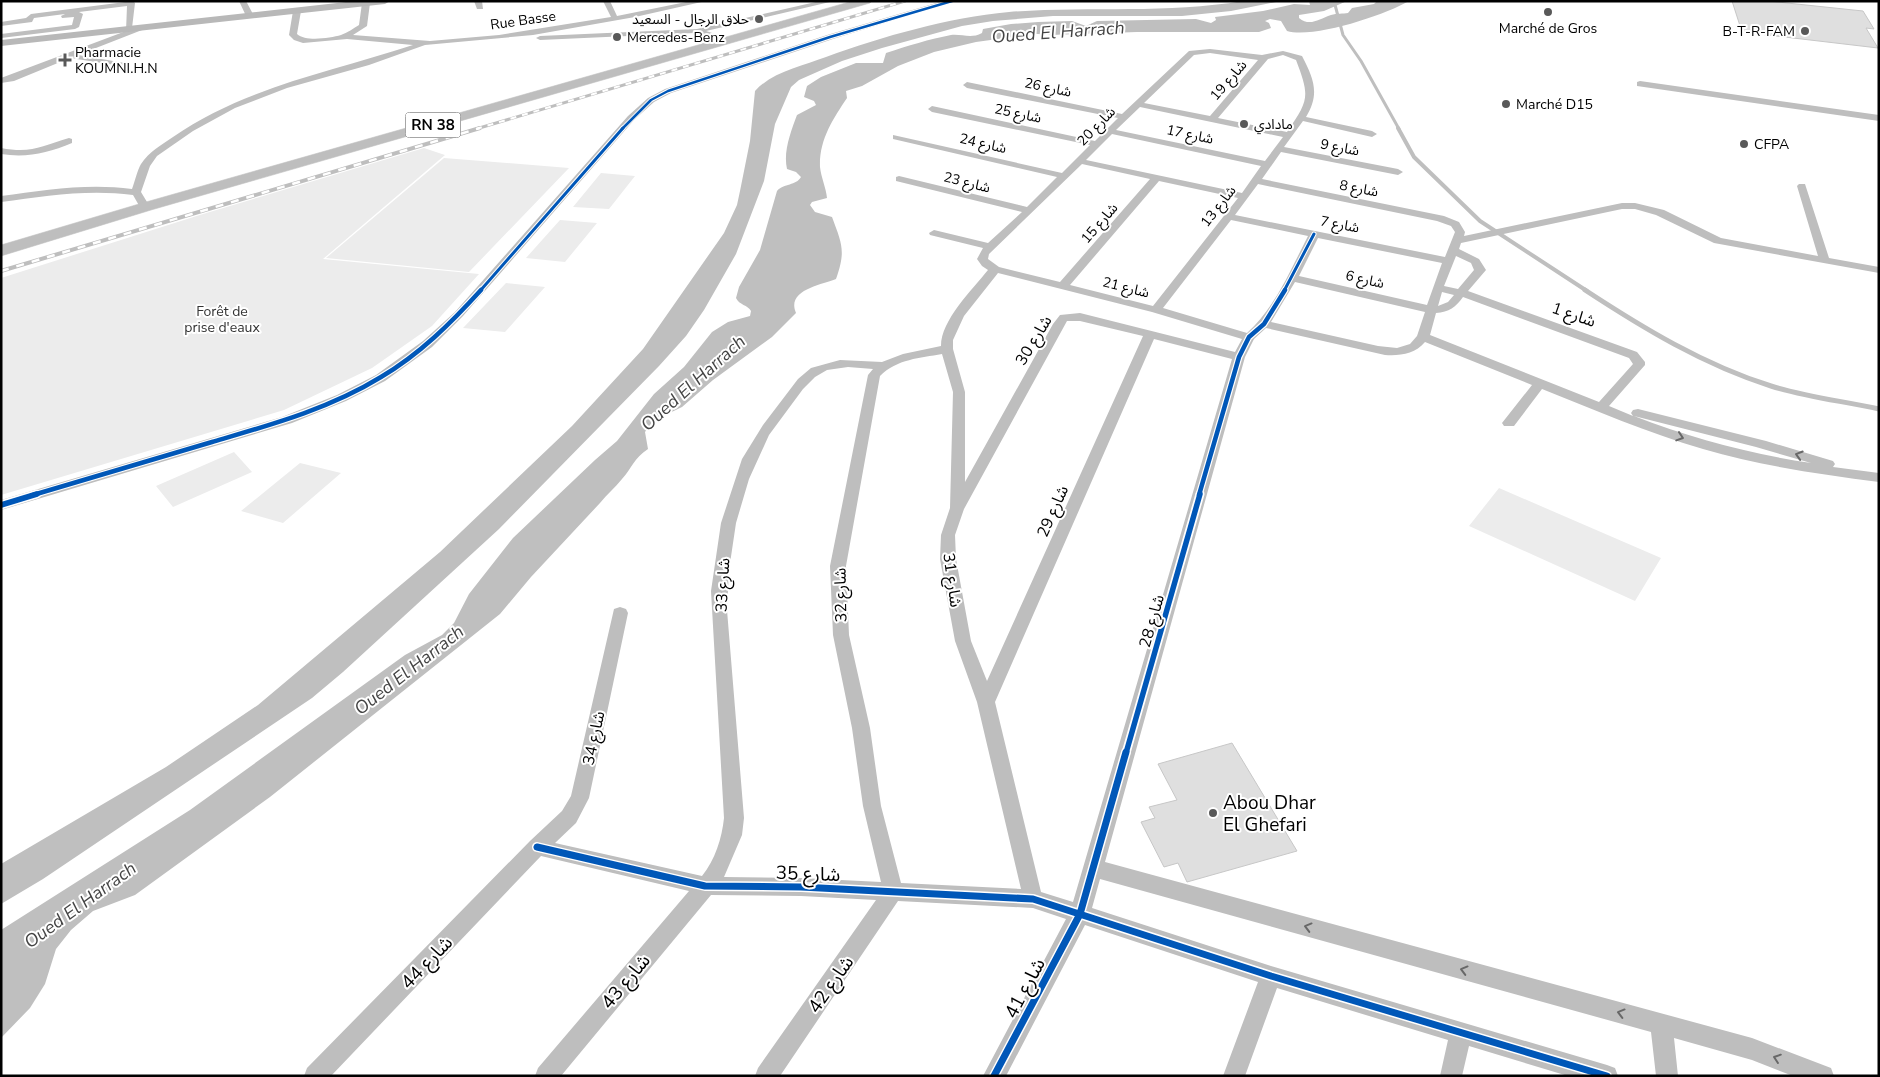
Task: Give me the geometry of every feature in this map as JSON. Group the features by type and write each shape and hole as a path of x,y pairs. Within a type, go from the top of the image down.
{"main road":[{"name":"RN 38","path":"1,251 866,1"}],"street":[{"path":"242,1 250,16"},
{"path":"1,43 385,1"},
{"path":"606,1 615,18"},
{"name":"Rue Basse","path":"297,11 293,37 311,40 345,36 427,43 509,35 615,18 703,1"},
{"path":"509,35 560,38 694,31 831,1"},
{"path":"1,505 287,420 325,406 361,389 394,370 437,336 492,278 644,104 668,91 717,74 830,37 952,1"},
{"path":"29,20 31,16 131,3 128,29"},
{"path":"345,36 364,26 366,3"},
{"path":"1,24 79,14 75,27 1,36"},
{"path":"1,81 12,79 140,28"},
{"path":"694,31 710,34 728,41"},
{"path":"145,208 136,192 145,165 166,144 190,129 232,106 284,86 366,63 427,43"},
{"name":"شارع 20","path":"990,247 1080,162 1124,117 1195,52 1210,51 1264,58 1270,54 1278,53 1299,58 1311,96 1307,109 1299,118"},
{"path":"70,56 125,65"},
{"name":"شارع 19","path":"1212,119 1264,58"},
{"path":"717,74 733,77"},
{"path":"1640,84 1879,118"},
{"name":"شارع 26","path":"966,85 1124,117"},
{"path":"1138,104 1289,135"},
{"name":"شارع 25","path":"932,109 1098,144"},
{"path":"1299,118 1372,134"},
{"name":"شارع 13","path":"1156,310 1256,181 1265,164 1289,135 1299,118"},
{"name":"شارع 17","path":"1110,131 1265,164"},
{"name":"شارع 24","path":"896,137 1064,176"},
{"path":"1,151 30,154 69,141"},
{"name":"شارع 9","path":"1278,149 1398,172"},
{"path":"1080,162 1244,196"},
{"name":"شارع 15","path":"1063,286 1156,178"},
{"name":"شارع 23","path":"899,179 1029,211"},
{"name":"شارع 8","path":"1256,181 1434,217 1455,224 1460,230 1452,250"},
{"path":"1802,186 1825,261"},
{"path":"1,199 102,187 136,192"},
{"path":"1264,324 1387,352 1410,350 1419,344 1423,338 1452,250 1470,236 1622,206 1637,206 1661,212 1704,236 1718,241 1879,270"},
{"name":"شارع 7","path":"1227,216 1314,234 1452,250"},
{"path":"934,233 990,247"},
{"name":"شارع 28","path":"1080,914 1239,357 1250,338 1264,324 1292,278 1314,234"},
{"path":"990,247 984,253 982,259 986,264 995,268"},
{"path":"1432,310 1447,308 1479,273 1479,267 1470,259 1452,250"},
{"name":"شارع 21","path":"995,268 1156,310 1250,338"},
{"name":"شارع 31","path":"995,268 958,315 949,332 947,349 959,392 957,508 948,535 948,559 963,641 986,702 1033,899"},
{"name":"شارع 6","path":"1292,278 1432,310"},
{"name":"شارع 1","path":"1438,288 1462,293 1633,355 1639,362 1639,365 1602,406"},
{"name":"شارع 30","path":"957,508 1061,321 1068,317 1080,317 1239,357"},
{"name":"شارع 29","path":"986,702 1150,334"},
{"path":"1423,338 1602,406 1635,421 1707,446 1785,464 1879,478"},
{"path":"882,366 896,360 947,349"},
{"name":"شارع 33","path":"705,886 714,875 724,856 732,835 734,818 718,596 720,568 741,478 758,440 808,376 815,371 834,364 882,366"},
{"name":"شارع 32","path":"882,366 872,380 838,566 841,635 861,728 872,806 893,892"},
{"path":"1509,423 1540,383"},
{"name":"شارع 34","path":"537,847 568,817 580,798 620,613"},
{"name":"شارع 35","path":"537,847 705,886 801,887 1033,899 1271,976 1607,1076"},
{"name":"شارع 44","path":"315,1076 537,847"},
{"path":"1093,868 1752,1049 1822,1076"},
{"name":"شارع 43","path":"546,1076 705,886"},
{"name":"شارع 42","path":"766,1076 893,892"},
{"name":"شارع 41","path":"994,1076 1080,914"},
{"path":"1234,1076 1271,976"},
{"path":"1661,1024 1667,1076"},
{"path":"1451,1076 1461,1032"}],"green space":[{"name":"Forêt de prise d'eaux","path":"424,148 445,155 323,259 479,274 432,326 372,368 284,410 1,495 1,278 203,214"},
{"path":"444,158 569,168 469,272 326,258"},
{"path":"601,173 635,176 609,209 573,207"},
{"path":"560,220 597,223 565,262 526,258"},
{"path":"506,283 545,287 505,332 463,328"},
{"path":"234,452 252,472 173,507 156,486"},
{"path":"300,463 341,473 283,523 241,511"},
{"path":"1499,488 1661,558 1635,601 1469,526"}],"water":[{"path":"1243,1 1281,1 1231,11 1182,16 1053,16 993,21 962,26 842,61 799,80 791,87 775,124 764,181 736,254 704,310 686,336 659,366 499,529 312,698 43,879 1,904 1,864 166,767 258,705 440,552 572,426 643,349 724,233 737,205 750,141 755,91 762,84 788,70 848,49 893,35 962,19 1038,10 1155,9"},
{"name":"Oued El Harrach","path":"1309,1 1347,1 1324,11 1299,15 1299,18 1307,22 1319,20 1333,14 1348,13 1352,8 1374,4 1377,1 1409,1 1367,19 1314,32 1299,33 1287,31 1281,21 1270,19 1265,21 1269,23 1271,28 1259,32 1137,32 1050,35 1026,33 1019,36 976,42 934,52 898,66 862,86 846,91 847,98 828,130 820,157 820,167 827,198 812,202 810,205 815,212 832,217 838,234 842,254 836,279 814,286 800,294 794,305 796,313 772,337 713,380 682,407 653,421 645,432 648,449 639,456 619,482 531,577 500,614 270,797 135,895 93,911 71,930 56,949 45,984 30,1008 1,1038 1,930 190,810 405,655 442,635 454,623 469,594 513,538 617,441 654,394 684,367 712,332 728,322 750,316 750,309 736,298 739,287 760,250 777,191 796,182 801,177 796,172 787,169 786,156 788,142 797,115 816,105 814,101 804,97 807,86 821,77 856,63 883,63 886,53 910,45 951,35 974,36 982,33 983,29 1011,24 1072,21 1086,26 1097,21 1196,19 1211,23 1216,20 1215,17 1263,11 1294,4 1310,5"}],"building":[{"path":"1732,1 1768,1 1863,11 1874,29 1866,28 1878,48 1742,32"},
{"name":"Abou Dhar El Ghefari","path":"1232,743 1297,851 1187,882 1178,863 1164,867 1141,822 1155,818 1149,807 1177,800 1158,764"}],"waterway":[{"path":"1334,1 1343,35 1361,61 1399,129"},
{"path":"1398,128 1414,157 1480,221 1587,291"},
{"path":"1585,290 1675,344 1746,377 1798,393 1879,409"}],"railway":[{"path":"476,129 905,1"},
{"path":"1,271 480,128"}],"cycle path":[{"path":"1,505 287,420 368,385 411,358 459,314 631,118 651,100 668,91 830,37 952,1"},
{"path":"994,1076 1080,914 1239,357 1249,337 1264,324 1292,278 1314,234"},
{"path":"537,847 705,886 801,887 1033,899 1271,976 1607,1076"}],"place":[{"name":"Marché de Gros","path":"1548,12"},
{"name":"حلاق الرجال - السعيد","path":"759,19"},
{"name":"B-T-R-FAM","path":"1805,31"},
{"name":"Mercedes-Benz","path":"617,37"},
{"name":"Pharmacie KOUMNI.H.N","path":"65,60"},
{"name":"Marché D15","path":"1506,104"},
{"name":"مادادي","path":"1244,124"},
{"name":"CFPA","path":"1744,144"},
{"name":"Abou Dhar El Ghefari","path":"1213,813"}]}
